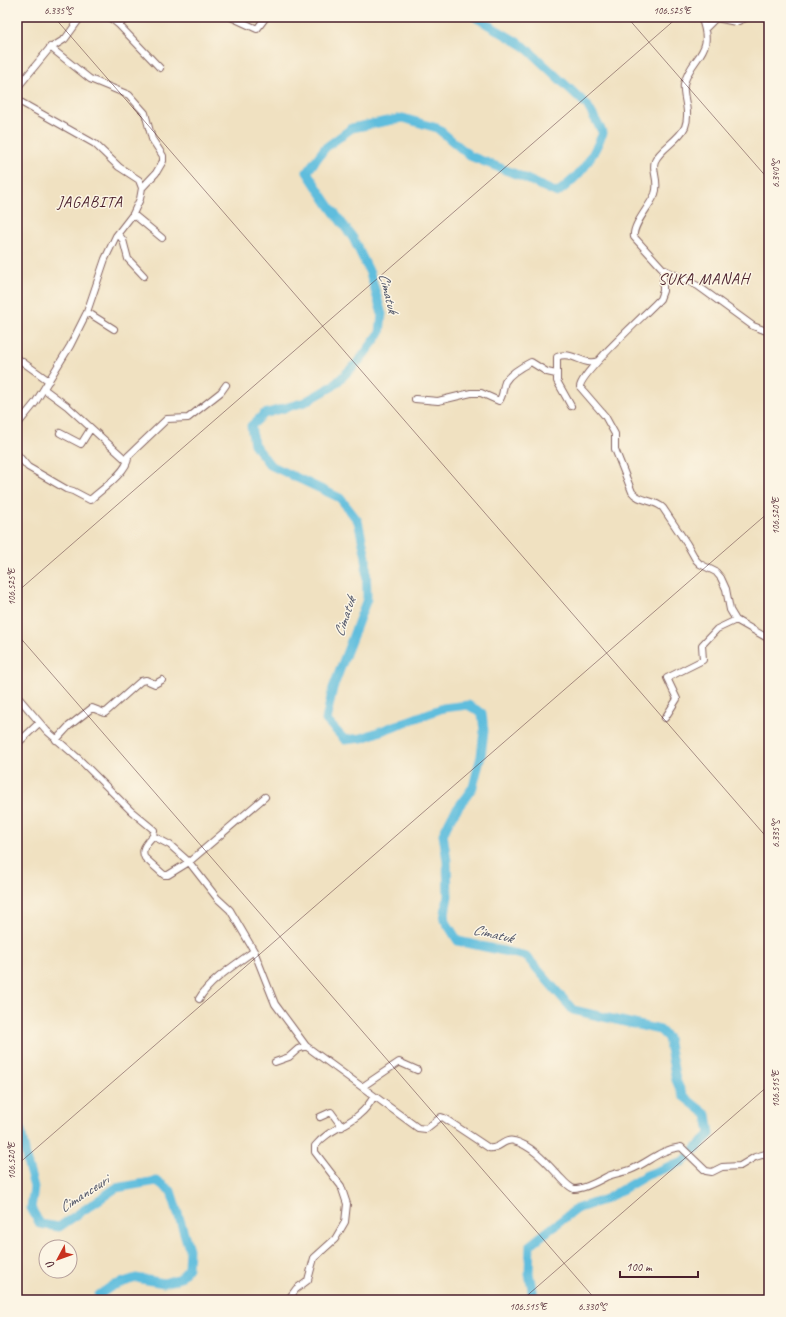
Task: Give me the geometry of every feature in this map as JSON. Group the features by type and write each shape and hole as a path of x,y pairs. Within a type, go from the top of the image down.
{"street":[{"path":"17,88 50,47 65,39 81,17"},
{"path":"109,17 146,51 160,68"},
{"path":"119,26 127,17"},
{"path":"230,17 255,29 259,28 266,17"},
{"path":"701,17 705,29 706,43 685,83 687,114 685,126 656,159 654,167 657,180 657,189 633,232 637,242 664,269 698,286 753,326 769,332"},
{"path":"705,29 716,18 736,22 748,17"},
{"path":"50,47 90,79 129,95 145,113 152,140 163,156 163,161 156,173 142,188"},
{"path":"17,100 95,144 119,167 139,180 142,188 140,199 133,214 118,234 104,259 87,312 70,346 44,389 17,425"},
{"path":"133,214 162,238"},
{"path":"118,234 123,240 128,259 144,276"},
{"path":"664,269 663,291 660,299 598,361 581,381 580,387 605,416 615,434 615,449 635,496 659,504 687,544 696,560 700,564 716,572 726,589 730,610 736,620 769,638"},
{"path":"87,312 114,329"},
{"path":"571,406 557,381 556,358 562,355 569,355 588,362 598,361"},
{"path":"17,358 49,381"},
{"path":"415,399 438,401 471,393 481,393 499,401 502,396 505,383 521,367 530,362 547,372 556,374"},
{"path":"17,454 28,467 66,489 90,500 115,479 128,462 128,458 167,419 188,418 220,392 226,385"},
{"path":"44,389 124,458 128,458"},
{"path":"60,433 81,444 91,428"},
{"path":"665,718 677,699 667,678 703,660 702,645 717,629 736,620"},
{"path":"56,740 69,726 92,708 105,713 141,681 146,680 154,684 162,680"},
{"path":"17,696 39,723 56,740 79,759 131,811 154,830 153,836 144,847 143,854 145,858 164,875 168,875 189,862 265,797"},
{"path":"17,744 39,723"},
{"path":"153,836 170,845 189,862 217,898 236,917 254,951 275,1004 306,1046 422,1130 432,1126 441,1117 489,1148 495,1148 509,1140 524,1145 543,1159 566,1183 574,1189 596,1183 612,1175 624,1172 645,1163 660,1151 681,1146 706,1171 712,1172 722,1167 740,1166 755,1157 769,1153"},
{"path":"199,999 202,994 225,972 254,951"},
{"path":"274,1062 288,1057 298,1049 306,1046"},
{"path":"362,1087 399,1062 417,1070"},
{"path":"288,1300 296,1289 309,1278 314,1258 335,1239 345,1222 347,1204 341,1186 314,1149 319,1141 362,1114 374,1096"},
{"path":"320,1117 331,1112 342,1127"},
{"path":"293,1294 297,1300"}],"waterway":[{"name":"Cimatuk","path":"475,17 524,46 587,105 603,133 594,152 573,180 557,193 518,175 470,156 437,128 403,118 352,128 325,148 307,172 353,238 370,273 382,314 380,333 359,361 333,386 305,402 264,414 251,426 254,444 270,465 340,498 358,521 366,557 367,599 333,688 326,720 345,740 362,738 443,708 468,705 482,713 484,731 481,756 473,787 452,816 443,834 447,861 448,896 444,919 458,941 526,956 573,1010 660,1030 668,1038 676,1080 683,1096 707,1115 710,1134 684,1161 647,1175 606,1199 576,1209 530,1245 529,1273 532,1289 532,1300"},
{"name":"Cimanceuri","path":"17,1109 27,1162 34,1187 31,1208 40,1224 59,1227 116,1188 157,1181 171,1191 189,1249 188,1268 180,1278 164,1283 136,1278 112,1286 99,1295 100,1300"}],"district":[{"name":"JAGABITA","path":"90,202"},
{"name":"SUKA MANAH","path":"704,279"}]}
